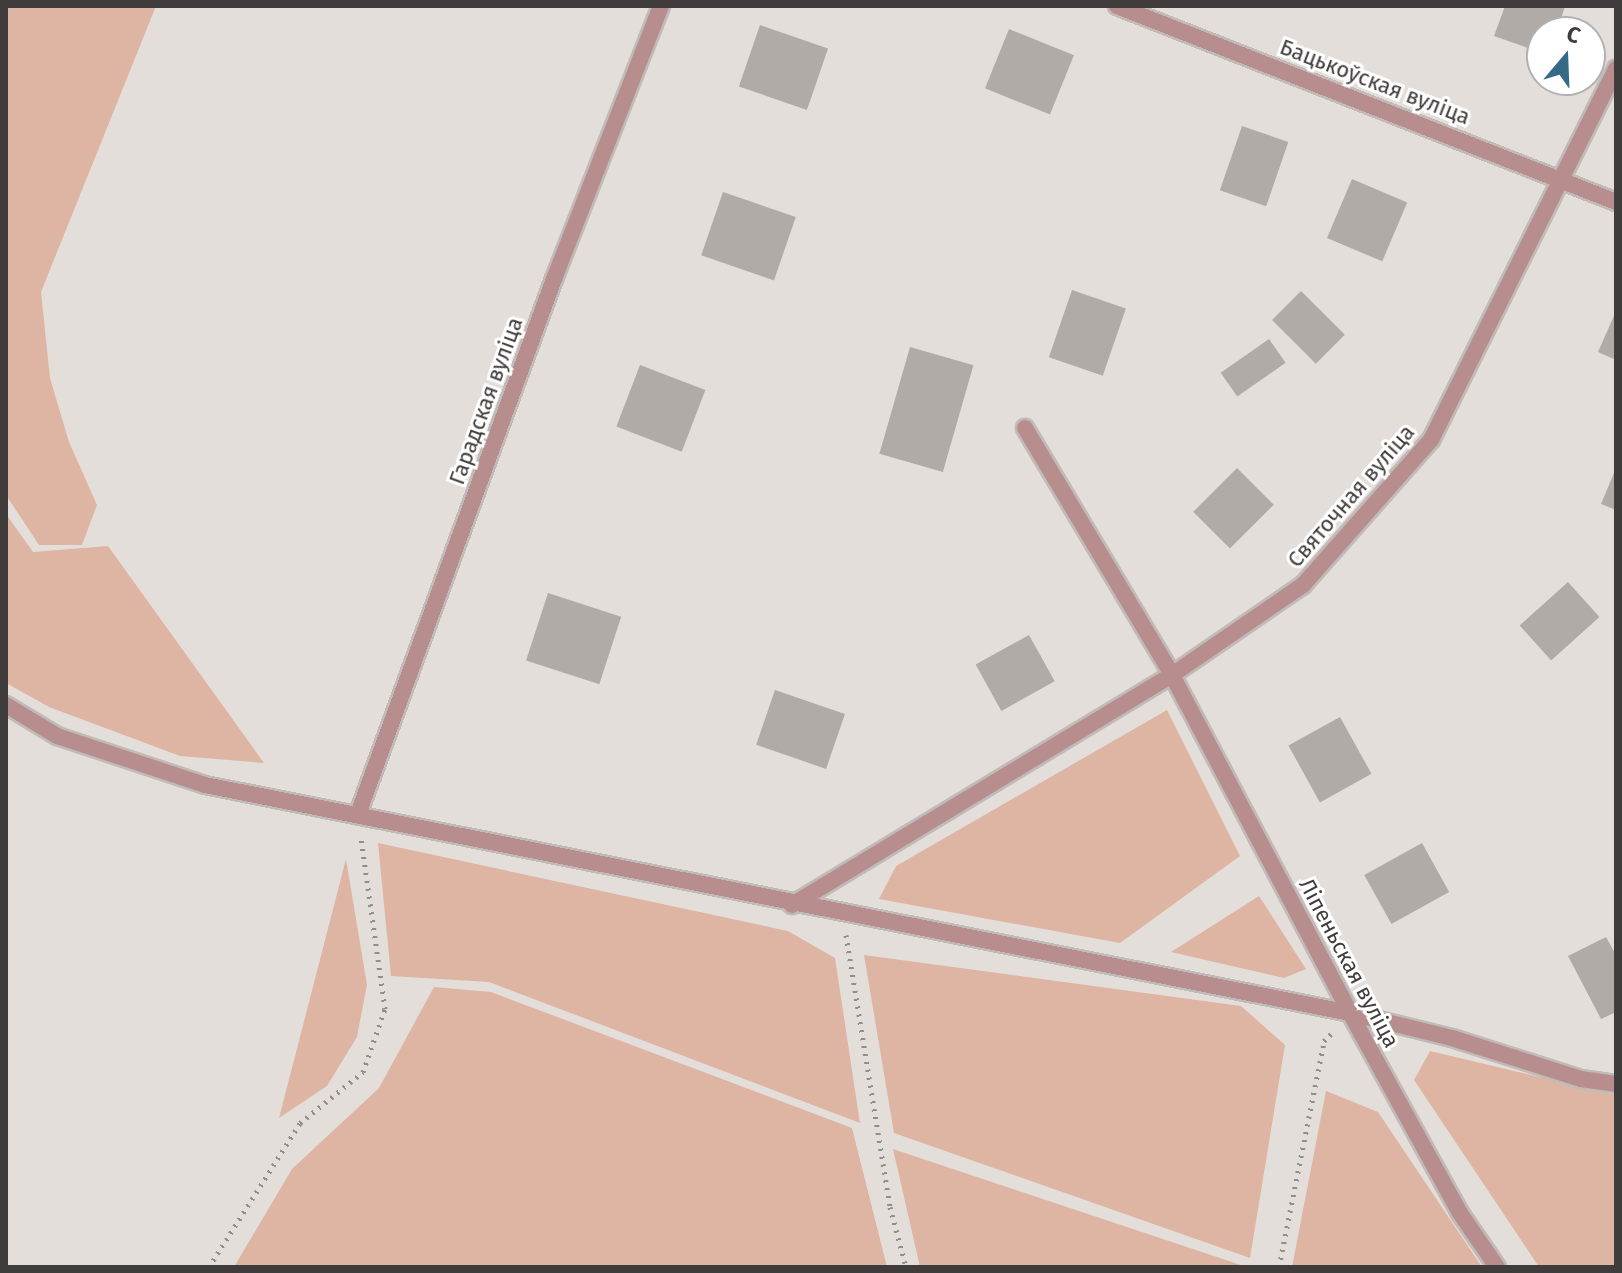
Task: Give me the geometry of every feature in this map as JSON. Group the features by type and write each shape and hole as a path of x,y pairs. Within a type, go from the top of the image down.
{"street":[{"name":"Гарадская вуліца","path":"358,814 554,279 661,6"},
{"name":"Бацькоўская вуліца","path":"1117,6 1563,178 1616,202"},
{"name":"Святочная вуліца","path":"792,905 1172,675 1303,585 1431,440 1616,69"},
{"name":"Ліпеньская вуліца","path":"1025,428 1172,675 1350,1013 1460,1213 1497,1267"},
{"path":"6,705 57,736 205,785 842,915 1350,1013 1452,1038 1581,1079 1616,1084"}],"path":[{"path":"209,1267 300,1123 363,1072 385,1009 358,814"},
{"path":"842,915 890,1207 906,1267"},
{"path":"1279,1267 1324,1041 1350,1013"}],"shaded area":[{"path":"6,6 156,6 41,292 50,378 69,442 97,505 82,545 39,545 6,495"},
{"path":"6,514 33,552 108,546 264,763 180,756 49,707 6,683"},
{"path":"1167,710 1240,856 1120,943 879,899 896,866"},
{"path":"378,843 788,931 835,958 860,1123 489,982 391,976"},
{"path":"346,859 367,985 357,1037 327,1086 279,1118"},
{"path":"1259,896 1306,969 1284,978 1171,952"},
{"path":"864,955 1241,1006 1285,1045 1250,1258 894,1133"},
{"path":"434,987 491,992 852,1128 887,1267 234,1267 292,1169 379,1088"},
{"path":"1430,1051 1616,1095 1616,1267 1539,1267 1414,1080"},
{"path":"1326,1091 1378,1112 1482,1267 1292,1267"},
{"path":"893,1149 1247,1267 920,1267"}],"building":[{"path":"1505,6 1565,6 1562,16 1526,16 1526,47 1494,36"},
{"path":"760,25 828,48 807,110 739,86"},
{"path":"1009,29 1074,55 1050,115 985,88"},
{"path":"1242,126 1288,142 1266,206 1220,190"},
{"path":"1352,179 1407,202 1382,261 1327,238"},
{"path":"723,192 796,217 774,280 701,255"},
{"path":"1072,290 1126,309 1103,376 1049,357"},
{"path":"1301,291 1345,335 1316,364 1272,320"},
{"path":"1616,311 1616,360 1598,352"},
{"path":"1269,339 1286,363 1237,397 1221,373"},
{"path":"910,347 973,365 943,472 879,454"},
{"path":"640,365 705,390 682,452 616,427"},
{"path":"1237,468 1274,505 1230,549 1193,512"},
{"path":"1616,468 1616,510 1601,504"},
{"path":"1568,582 1599,617 1551,660 1520,625"},
{"path":"548,593 621,617 599,684 526,661"},
{"path":"1029,635 1055,681 1001,711 976,665"},
{"path":"775,690 845,714 826,769 756,745"},
{"path":"1340,717 1372,774 1320,802 1288,746"},
{"path":"1422,843 1449,892 1391,924 1364,875"},
{"path":"1606,937 1616,955 1616,1012 1601,1019 1568,956"}]}
